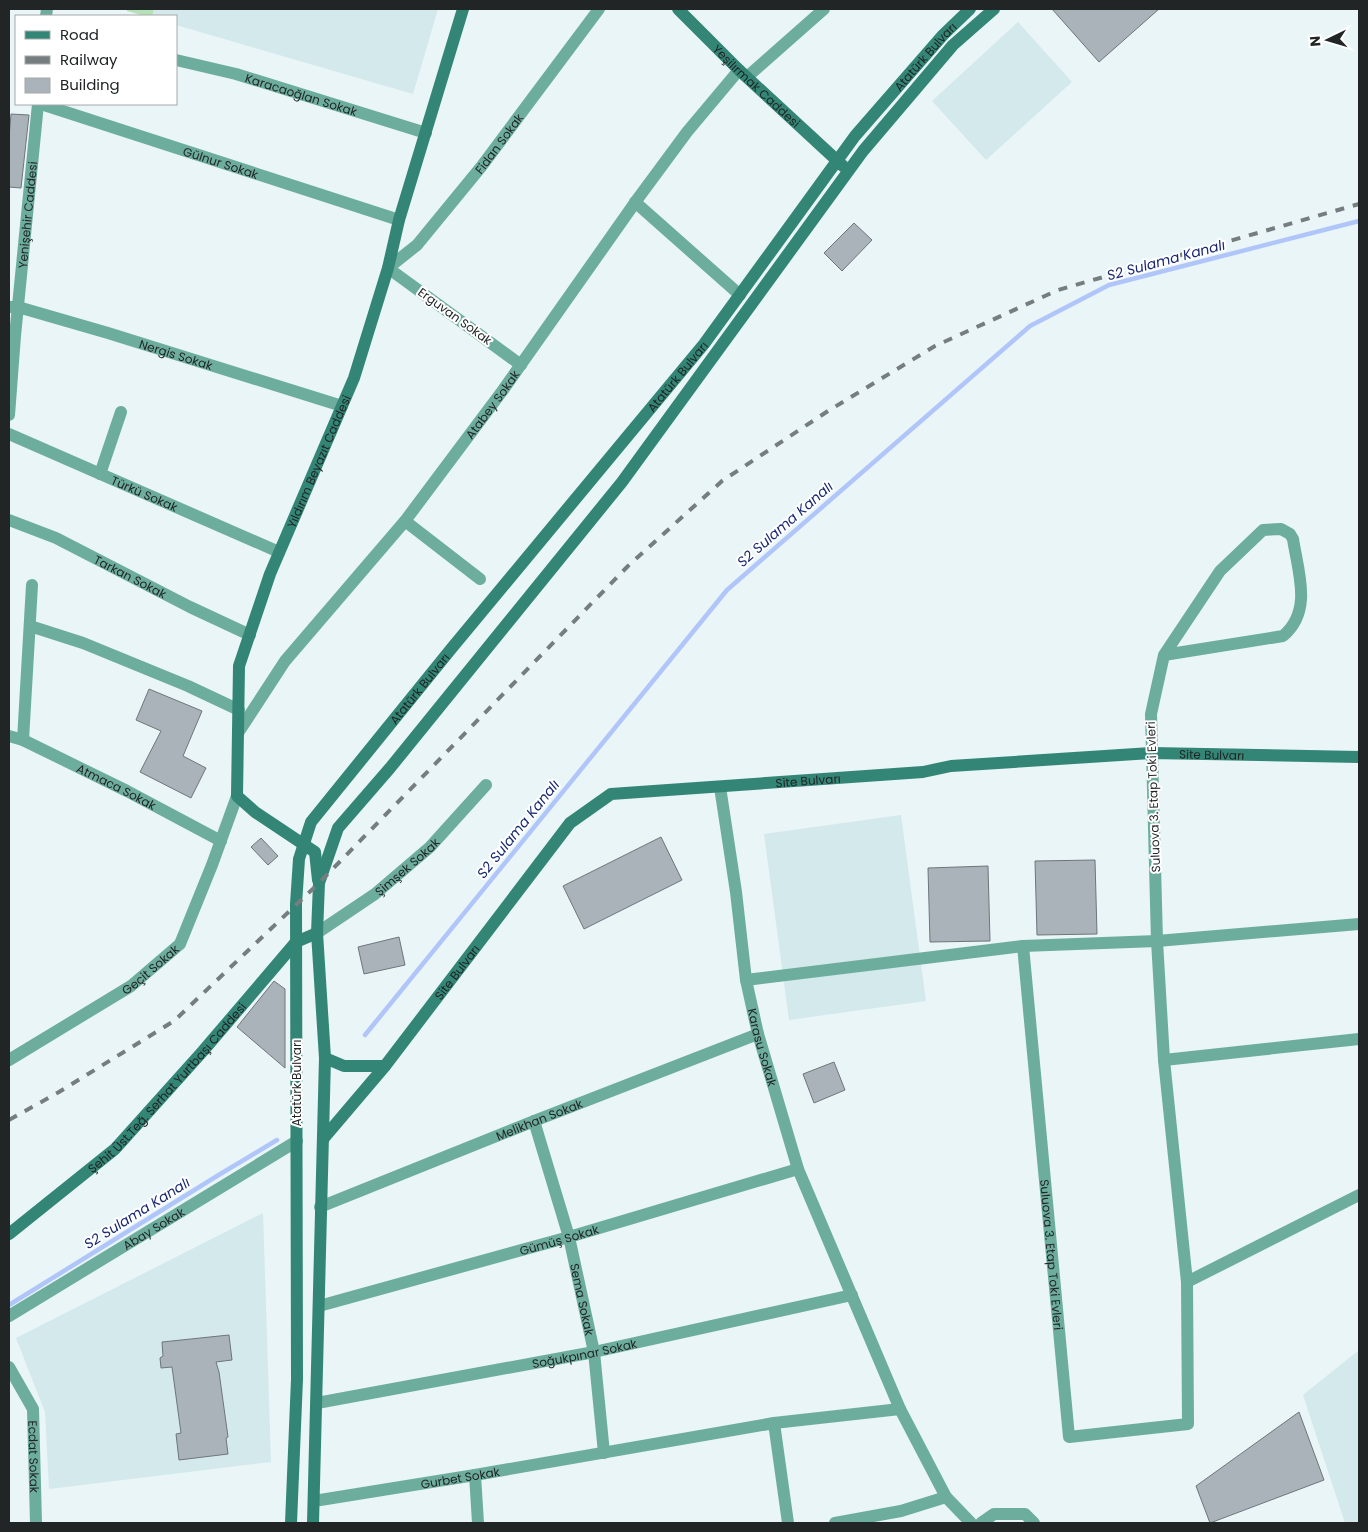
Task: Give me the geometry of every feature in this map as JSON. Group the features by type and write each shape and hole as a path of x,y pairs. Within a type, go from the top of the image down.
{"main road":[{"name":"Yıldırım Beyazıt Caddesi","path":"237,796 239,666 270,574 354,378 388,268 399,220 463,9"},
{"name":"Atatürk Bulvarı","path":"292,1523 297,1379 296,904 299,859 311,822 451,649 704,344 861,129 943,35 970,9"},
{"name":"Atatürk Bulvarı","path":"313,1523 324,1058 317,933 319,883 338,828 390,768 622,482 863,151 953,45 994,9"},
{"name":"Yeşilırmak Caddesi","path":"682,10 743,74 848,170"},
{"name":"Site Bulvarı","path":"323,1139 385,1066 570,823 611,794 923,772 951,766 1151,753 1359,757"},
{"path":"237,796 255,812 315,852 319,883"},
{"name":"Şehit Üst.Teğ. Serhat Yurtbaşı Caddesi","path":"9,1234 115,1150 296,942 317,933"},
{"path":"324,1058 344,1066 385,1066"}],"street":[{"name":"Fidan Sokak","path":"388,268 417,246 481,167 599,9"},
{"name":"Atabey Sokak","path":"238,733 285,661 405,521 521,365 635,202 687,132 743,74 824,9"},
{"name":"Karacaoğlan Sokak","path":"178,60 236,74 426,133"},
{"name":"Yenişehir Caddesi","path":"9,415 13,307 40,105"},
{"name":"Gülnur Sokak","path":"43,105 399,220"},
{"path":"635,202 740,295"},
{"name":"Erguvan Sokak","path":"388,268 521,365"},
{"name":"Nergis Sokak","path":"13,307 108,333 342,406"},
{"path":"100,474 121,412"},
{"name":"Türkü Sokak","path":"9,434 279,552"},
{"name":"Tarkan Sokak","path":"9,520 56,538 190,607 250,634"},
{"path":"405,521 480,579"},
{"name":"Suluova 3. Etap Toki Evleri","path":"1023,946 1070,1437 1188,1424 1187,1282 1164,1060 1157,940 1151,714 1164,655 1220,571 1263,530 1277,528 1285,530 1290,534 1293,539 1302,601 1298,618 1284,636 1164,655"},
{"path":"23,740 32,585"},
{"path":"30,626 83,643 188,686 239,710"},
{"name":"Atmaca Sokak","path":"9,736 23,740 127,791 221,841"},
{"name":"Şimşek Sokak","path":"317,933 375,894 430,847 486,785"},
{"name":"Karasu Sokak","path":"720,787 736,892 746,980 758,1034 798,1169 900,1409 946,1497 971,1523"},
{"name":"Geçit Sokak","path":"9,1060 131,986 180,944 237,796"},
{"path":"746,980 1023,946 1157,940 1359,924"},
{"name":"Melikhan Sokak","path":"320,1207 758,1034"},
{"path":"1164,1060 1359,1039"},
{"name":"Sema Sokak","path":"534,1121 569,1237 594,1352 604,1453"},
{"name":"Abay Sokak","path":"9,1316 297,1141"},
{"name":"Gümüş Sokak","path":"319,1306 569,1237 798,1169"},
{"path":"1187,1282 1359,1195"},
{"name":"Soğukpınar Sokak","path":"317,1403 594,1352 852,1295"},
{"name":"Ecdat Sokak","path":"9,1367 33,1409 36,1523"},
{"name":"Gurbet Sokak","path":"314,1501 774,1423 900,1409"},
{"path":"774,1423 788,1523"},
{"path":"475,1475 478,1523"},
{"path":"835,1523 901,1510 946,1497"},
{"path":"981,1523 994,1514 1025,1514 1034,1523"}],"shaded area":[{"path":"154,9 438,9 413,94 178,26 178,15 152,15"},
{"path":"1018,22 1072,82 986,160 932,101"},
{"path":"901,815 926,1001 789,1020 764,834"},
{"path":"263,1213 271,1462 49,1489 45,1412 16,1338"},
{"path":"1359,1350 1359,1523 1345,1523 1303,1395"}],"green space":[{"path":"127,9 154,9 152,15 141,15 127,11"}],"building":[{"path":"1052,9 1159,9 1099,62"},
{"path":"11,114 29,115 21,188 9,187"},
{"path":"854,223 872,240 842,271 824,253"},
{"path":"149,689 202,711 183,756 206,768 191,798 140,772 161,731 136,720"},
{"path":"661,837 682,880 584,929 563,886"},
{"path":"261,838 278,856 268,865 251,847"},
{"path":"1095,860 1097,934 1037,935 1035,861"},
{"path":"988,866 990,941 930,942 928,868"},
{"path":"399,937 405,965 364,974 358,947"},
{"path":"274,981 285,989 285,1068 237,1027"},
{"path":"834,1062 845,1090 814,1103 803,1074"},
{"path":"229,1335 232,1360 216,1362 228,1437 226,1438 228,1454 179,1460 176,1434 181,1433 172,1367 161,1368 160,1358 163,1356 162,1342"},
{"path":"1299,1412 1324,1480 1210,1523 1196,1486"}],"waterway":[{"name":"S2 Sulama Kanalı","path":"365,1035 727,590 1030,326 1109,285 1359,221"},
{"name":"S2 Sulama Kanalı","path":"9,1305 277,1140"}],"railway":[{"path":"9,1120 59,1092 174,1021 319,883 628,566 722,481 828,411 935,346 1058,290 1359,204"}]}
